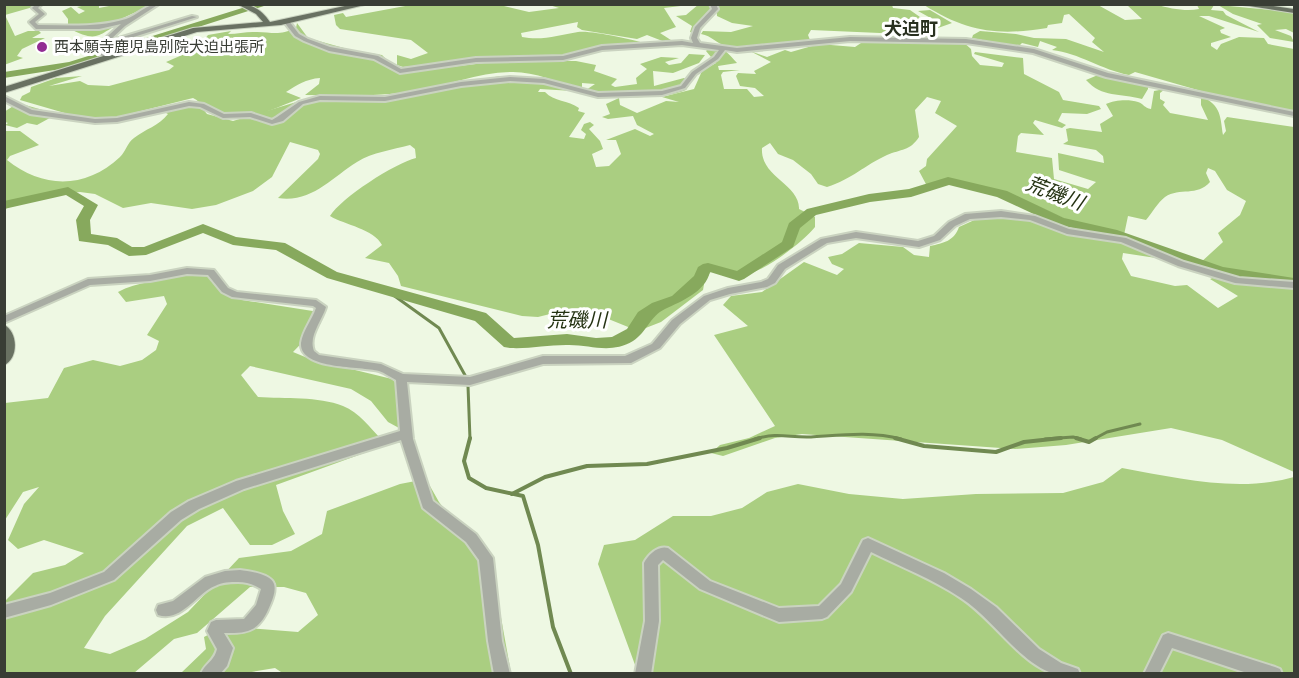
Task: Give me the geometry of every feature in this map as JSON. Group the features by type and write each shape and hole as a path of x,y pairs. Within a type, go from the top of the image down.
{"main road":[{"path":"4,90 104,55 203,28 287,22 366,4"},
{"path":"1239,4 1294,11"},
{"path":"248,7 264,15 268,24"},
{"path":"4,329 9,343 4,360"}],"street":[{"path":"40,4 35,8 42,14 32,22 36,27 99,27 130,20"},
{"path":"104,55 98,49 101,45 144,7 157,4"},
{"path":"697,44 694,38 697,28 715,9 713,4"},
{"path":"101,45 194,17"},
{"path":"287,22 297,35 306,40 329,49 376,57 400,71 476,60 563,58 602,48 697,44 737,50 841,39 966,41 1034,51 1106,75 1294,114"},
{"path":"4,98 30,112 95,121 117,120 189,104 202,105 223,116 252,115 272,122 280,119 301,103 320,98 378,99 461,84 510,79 544,81 598,94 662,93 683,87 694,73 716,58 723,49"},
{"path":"4,320 88,282 121,282 204,270 216,275 225,290 235,295 316,303 321,307 320,314 306,339 309,354 327,361 381,368 401,378 470,381 543,360 627,360 656,346 676,322 700,302 722,292 764,285 772,281 781,267 824,241 856,235 919,244 937,238 952,224 968,216 1001,214 1032,218 1067,231 1123,240 1181,264 1238,281 1294,285"},
{"path":"401,378 406,434 428,504 471,538 486,558 495,641 502,674"},
{"path":"4,612 51,599 109,576 176,516 240,484 406,434"},
{"path":"643,674 652,621 649,582 651,563 663,552 705,585 779,615 822,612 846,588 868,544 913,567 931,573 979,603 1053,669 1073,674"},
{"path":"163,610 192,597 209,581 244,576 253,577 268,586 267,597 253,622 246,626 216,627 214,631 219,635 225,648 222,661 207,674"},
{"path":"1151,674 1168,640 1275,674"}],"green space":[{"path":"416,4 500,5 529,12 559,8 546,4 689,5 664,8 676,27 660,33 674,42 665,42 647,35 637,39 582,30 577,27 578,22 521,33 522,37 537,38 592,32 648,44 605,46 569,60 554,60 540,56 499,57 403,67 397,65 397,55 411,59 428,53 411,40 340,29 336,25 334,15 343,13 346,17"},
{"path":"699,4 711,5 714,14 697,35 690,32 692,26 676,16 686,15"},
{"path":"716,4 892,5 893,8 910,10 920,17 936,21 918,11 930,10 952,23 924,33 902,30 880,33 811,30 808,35 810,40 754,47 733,47 723,45 701,34 703,31 731,32 753,26 732,23 717,16"},
{"path":"1150,4 1189,10 1199,9 1197,5 1214,5 1211,10 1223,11 1226,15 1259,32 1209,16 1199,16 1225,28 1220,30 1221,33 1231,37 1211,43 1211,46 1217,50 1221,44 1239,37 1264,38 1268,44 1294,49 1294,113 1215,95 1135,72 1129,75 1119,73 1072,54 1052,50 1057,47 1040,41 1038,47 1022,43 1018,47 972,38 980,31 1034,38 1066,39 1104,52 1092,42 1095,38 1069,14 1064,15 1062,23 1048,25 1047,28 1013,32 983,30 969,26 954,21 924,5 1098,5 1125,20 1142,19 1127,5"},
{"path":"5,5 32,5 33,7 5,15 15,36 28,31 39,31 41,33 32,38 45,38 22,49 17,56 23,58 4,65"},
{"path":"99,5 99,8 114,5 151,5 123,18 127,20 104,33 87,36 68,28 68,19 62,11 71,7 79,14 85,11 77,7"},
{"path":"1218,5 1294,12 1294,33 1286,29 1275,30 1291,36 1294,42 1270,38 1257,25 1262,24 1233,14"},
{"path":"297,23 308,38 351,50 382,55 395,68 408,72 501,61 576,61 596,65 594,71 617,79 611,85 615,87 637,84 636,78 647,69 640,64 661,57 679,58 665,62 669,65 681,63 689,54 705,55 699,63 673,73 653,71 654,86 684,78 692,81 686,90 650,97 596,93 586,90 595,84 582,83 582,87 578,89 538,76 513,72 488,74 400,93 305,95 319,84 320,78 302,83 286,92 301,98 269,111 236,118 214,115 193,98 105,120 75,116 20,100 22,96 30,92 31,87 56,78 82,76 49,86 80,81 88,85 109,86 169,70 174,66 166,62 210,43 204,40 208,35 231,31 228,34 284,32 296,28"},
{"path":"961,40 971,49 972,56 980,65 1002,67 1004,63 974,54 975,52 1023,58 1024,74 1059,92 1063,100 1099,106 1101,109 1087,114 1062,113 1058,121 1066,125 1062,128 1035,120 1033,123 1044,135 1021,133 1018,136 1016,152 1052,158 1054,179 1088,189 1096,182 1059,170 1058,153 1104,163 1103,156 1096,150 1063,144 1068,141 1066,129 1102,132 1100,124 1113,116 1106,104 1109,103 1122,100 1134,101 1151,109 1154,91 1165,89 1160,93 1160,99 1165,102 1163,105 1170,113 1208,120 1201,105 1201,96 1208,100 1219,112 1223,135 1226,131 1224,121 1227,117 1294,127 1294,279 1270,278 1199,264 1223,242 1218,233 1240,215 1246,201 1227,190 1215,171 1208,168 1206,173 1210,182 1205,187 1165,197 1146,220 1128,216 1124,235 1091,231 1024,200 1001,196 985,188 955,181 927,186 919,171 926,166 927,159 957,126 935,113 941,101 927,97 915,110 919,137 912,145 887,155 844,180 827,187 818,184 811,174 793,160 778,154 770,143 762,148 767,166 793,193 798,200 799,209 815,217 815,227 791,249 759,270 741,274 714,268 705,279 703,290 661,322 638,331 601,316 558,312 538,317 522,316 401,286 398,276 389,263 365,258 382,245 378,240 366,231 330,216 345,200 369,182 416,158 415,149 410,145 363,159 311,193 290,199 278,198 318,159 320,154 318,150 290,142 272,177 253,191 216,205 192,209 151,203 123,208 95,194 80,192 28,199 5,209 5,131 20,131 39,145 10,156 7,160 21,170 50,180 79,180 107,168 120,157 132,140 160,122 168,114 160,110 178,103 197,102 207,114 233,121 313,97 388,96 507,76 550,82 573,91 540,89 538,92 545,92 553,98 575,105 579,108 578,111 585,113 569,137 584,139 586,134 581,130 584,124 590,122 594,125 589,129 600,141 603,149 592,154 596,167 609,166 621,154 616,140 606,140 635,129 650,136 654,134 637,125 633,116 608,119 602,117 610,114 606,104 619,98 620,105 637,113 666,101 679,102 662,97 694,89 702,71 716,63 706,51 709,48 719,48 725,51 737,63 718,66 719,70 740,70 723,72 721,75 724,89 747,89 754,97 764,96 755,88 740,86 736,76 738,73 756,74 754,71 771,62 750,51 767,57 785,50 791,52 819,44 855,47 864,41"},
{"path":"1105,72 1148,81 1148,89 1142,99 1098,90 1086,80"},
{"path":"18,103 57,114 37,125 27,123 17,128 5,125 8,123 5,122 4,112"},
{"path":"981,217 1031,219 1081,233 1137,244 1176,261 1123,253 1122,259 1131,276 1175,286 1187,285 1218,308 1238,296 1210,279 1221,274 1251,284 1294,287 1294,472 1222,440 1171,428 1066,445 1015,449 802,434 775,438 723,456 711,453 720,445 749,438 775,426 714,335 748,326 723,305 731,296 762,292 804,262 837,275 844,269 832,264 828,257 842,254 859,243 903,247 914,255 929,257 930,246 948,241 959,227"},
{"path":"185,275 206,275 240,294 242,300 319,312 321,323 293,352 310,359 392,379 403,392 410,434 388,422 371,401 351,389 250,366 241,375 258,397 312,399 343,406 359,416 382,440 367,452 276,485 283,511 295,534 272,545 250,545 223,508 187,526 105,616 84,648 110,654 145,639 188,612 239,558 291,551 322,534 327,511 400,484 426,479 439,502 493,573 511,673 284,674 275,668 246,673 181,673 206,649 204,637 225,626 298,632 318,615 306,593 284,587 250,587 197,633 174,639 134,673 5,673 5,601 33,573 65,565 84,553 44,540 18,549 8,540 24,504 39,487 23,492 5,520 5,403 48,398 64,368 93,360 120,366 142,360 156,350 159,341 147,335 167,304 164,296 126,302 118,292 142,284"},
{"path":"1122,468 1230,484 1273,482 1294,477 1294,673 638,673 598,564 604,545 635,540 673,516 711,516 742,508 767,492 798,484 849,494 903,499 976,494 1063,493 1103,482"}],"waterway":[{"path":"4,75 70,65 266,4"},
{"path":"1268,4 1294,5"},
{"name":"荒磯川","path":"4,205 68,191 91,205 83,220 84,238 112,241 129,252 146,251 203,228 233,241 280,246 332,275 480,317 510,343 567,339 600,344 614,343 633,333 644,316 658,306 678,299 701,278 703,270 708,267 739,276 788,244 794,226 812,212 869,198 911,193 948,181 1002,194 1060,221 1112,233 1174,257 1219,271 1294,282"},
{"path":"389,292 439,328 466,377"},
{"path":"468,386 470,438"},
{"path":"1094,439 1107,432 1140,424"},
{"path":"755,439 777,436 811,437 856,434 901,439"},
{"path":"1045,439 1073,437 1081,439"},
{"path":"470,438 464,461 469,478 486,488 513,494"},
{"path":"513,494 545,477 587,466 647,464 727,448 760,438"},
{"path":"895,438 924,446 996,452 1024,442 1061,438"},
{"path":"1076,438 1089,442 1096,438"},
{"path":"513,494 523,496 538,545 553,627 571,674"}],"place":[{"name":"西本願寺鹿児島別院犬迫出張所","path":"42,47"}],"district":[{"name":"犬迫町","path":"911,29"}]}
